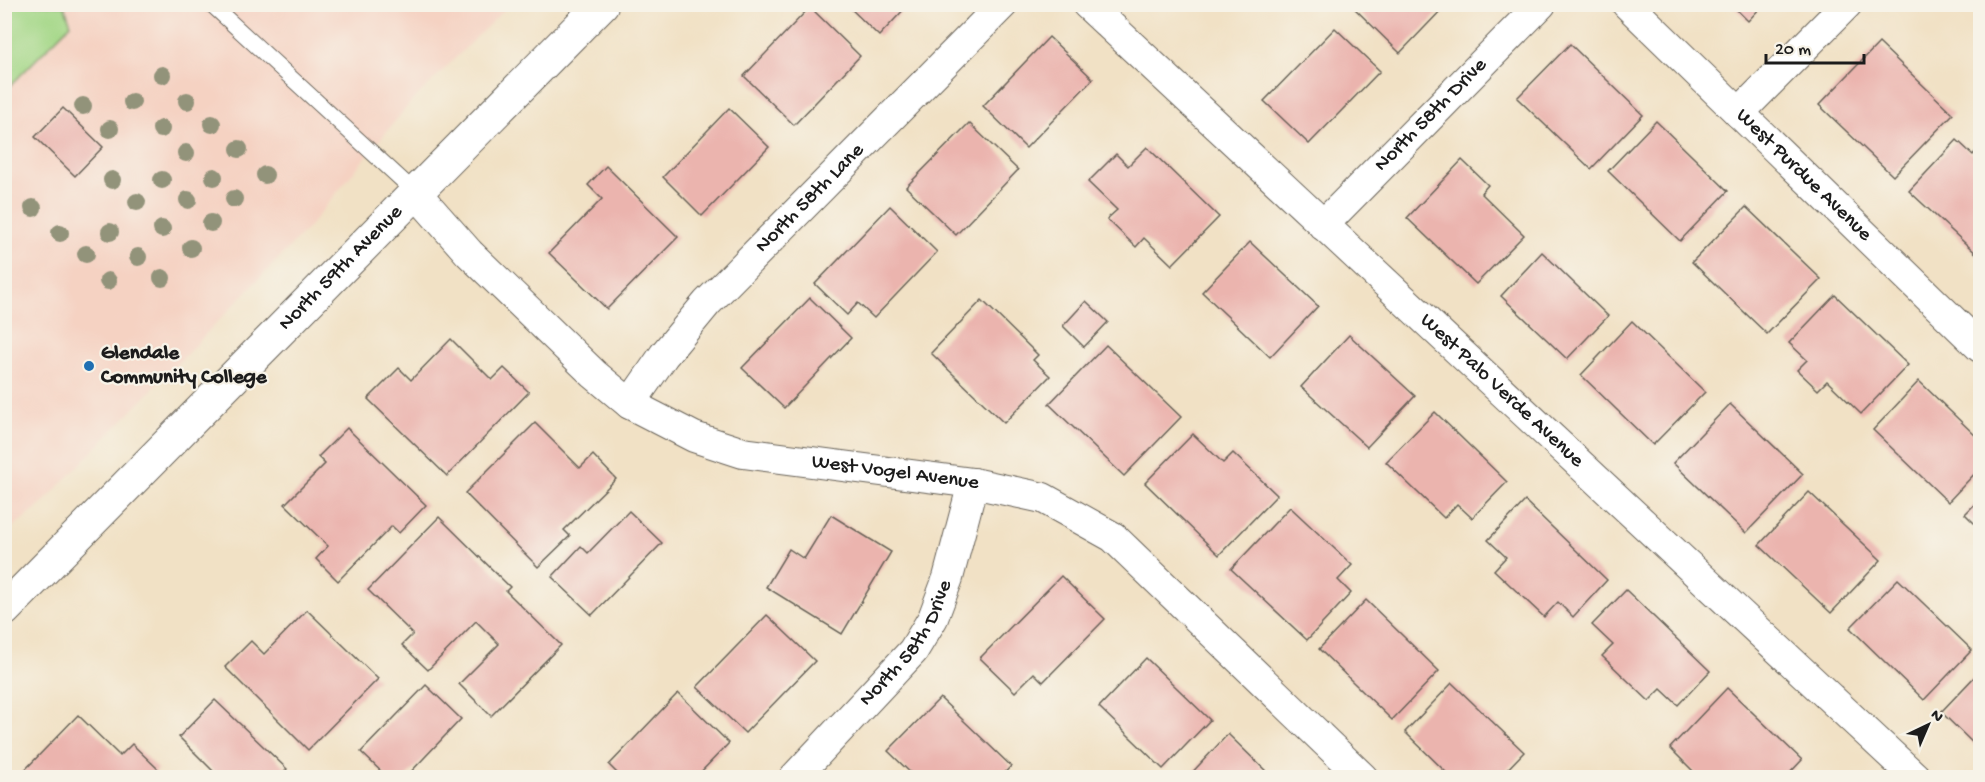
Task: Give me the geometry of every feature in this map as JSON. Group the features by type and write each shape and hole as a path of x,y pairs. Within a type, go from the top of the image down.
{"main road":[{"name":"North 59th Avenue","path":"4,610 602,4"}],"street":[{"name":"North 58th Lane","path":"630,404 664,355 707,303 1003,4"},
{"name":"West Palo Verde Avenue","path":"1087,4 1916,777"},
{"name":"North 58th Drive","path":"1323,225 1541,4"},
{"name":"West Purdue Avenue","path":"1628,4 1980,347"},
{"path":"1739,113 1848,4"},
{"name":"West Vogel Avenue","path":"416,193 469,253 594,374 630,404 694,437 743,453 974,483 1043,498 1113,537 1363,777"},
{"name":"North 58th Drive","path":"809,773 913,651 933,618 948,578 974,483"}],"lane":[{"path":"211,4 416,193"}],"shaded area":[{"name":"Glendale Community College","path":"5,5 509,5 410,103 308,228 41,505 5,533"}],"green space":[{"path":"5,4 64,5 71,24 5,91"}],"building":[{"path":"846,4 909,4 879,36"},
{"path":"1350,4 1447,4 1400,53"},
{"path":"1731,4 1764,4 1748,21"},
{"path":"810,7 860,56 794,125 744,76"},
{"path":"1335,28 1380,71 1309,144 1264,101"},
{"path":"1049,37 1093,79 1026,148 983,106"},
{"path":"1879,43 1953,114 1893,176 1819,105"},
{"path":"1570,44 1643,115 1591,169 1517,98"},
{"path":"63,108 103,147 75,176 35,137"},
{"path":"729,108 769,147 702,216 663,177"},
{"path":"1656,121 1728,191 1680,241 1608,171"},
{"path":"969,123 1018,170 956,235 906,187"},
{"path":"1957,140 1973,155 1980,146 1980,257 1909,191"},
{"path":"1147,147 1219,217 1172,265 1144,238 1136,247 1107,219 1117,210 1088,182 1116,154 1128,166"},
{"path":"1462,160 1488,185 1481,193 1524,235 1476,284 1407,218"},
{"path":"606,166 678,237 607,309 549,253 602,199 588,185"},
{"path":"890,206 937,252 874,318 858,303 847,315 815,284"},
{"path":"1746,207 1821,279 1767,334 1692,262"},
{"path":"1250,242 1318,306 1270,357 1202,292"},
{"path":"1542,252 1608,316 1567,359 1501,296"},
{"path":"1835,295 1908,365 1861,414 1827,381 1818,390 1797,370 1807,360 1789,343"},
{"path":"810,298 851,338 784,408 742,368"},
{"path":"982,300 1038,355 1033,360 1050,376 1004,423 931,353"},
{"path":"1086,301 1108,322 1084,347 1063,326"},
{"path":"1632,321 1705,392 1653,445 1581,375"},
{"path":"1349,335 1415,396 1367,447 1301,387"},
{"path":"451,339 492,380 504,368 529,392 447,476 368,399 399,368 411,380"},
{"path":"1106,345 1181,417 1124,476 1049,404"},
{"path":"1919,381 1980,440 1980,468 1948,502 1873,430"},
{"path":"1730,404 1803,474 1746,533 1673,463"},
{"path":"1435,412 1507,482 1472,518 1457,504 1444,518 1386,462"},
{"path":"535,423 580,468 593,455 616,479 564,530 570,536 538,567 465,493"},
{"path":"347,428 426,505 399,533 392,526 338,581 316,559 328,546 285,504 325,464 318,457"},
{"path":"1193,434 1223,463 1233,453 1277,495 1219,555 1145,483"},
{"path":"1809,492 1881,560 1831,613 1759,545"},
{"path":"1980,499 1980,529 1965,514"},
{"path":"1525,501 1607,580 1573,617 1558,602 1544,617 1494,570 1506,557 1488,540"},
{"path":"1290,507 1352,565 1338,580 1351,593 1307,640 1231,569"},
{"path":"629,511 662,543 592,615 552,577 581,546 588,553"},
{"path":"831,515 891,552 842,634 766,587 789,549 804,559"},
{"path":"439,517 510,587 506,591 561,645 491,716 459,684 499,644 476,621 428,670 402,645 413,634 368,590"},
{"path":"1061,576 1105,619 1043,682 1034,673 1015,692 980,658"},
{"path":"1898,579 1972,650 1924,700 1850,628"},
{"path":"1626,590 1710,671 1678,705 1661,689 1649,701 1602,656 1613,645 1592,625"},
{"path":"1366,600 1439,671 1392,720 1319,649"},
{"path":"307,610 378,679 308,750 225,667 251,641 264,654"},
{"path":"767,615 815,661 745,733 697,687"},
{"path":"1146,658 1210,720 1163,769 1099,707"},
{"path":"1980,671 1980,750 1941,712"},
{"path":"1452,683 1524,752 1499,778 1452,778 1405,732"},
{"path":"426,685 461,719 405,778 388,778 361,752"},
{"path":"1727,688 1802,760 1785,778 1700,778 1670,748"},
{"path":"678,693 729,743 695,778 622,778 609,765"},
{"path":"940,698 1011,766 1000,778 916,778 888,751"},
{"path":"215,700 287,769 279,778 220,778 179,737"},
{"path":"78,715 120,756 132,744 158,769 150,778 17,778"},
{"path":"1228,734 1273,778 1187,778"}],"place":[{"name":"Glendale Community College","path":"89,366"}]}
